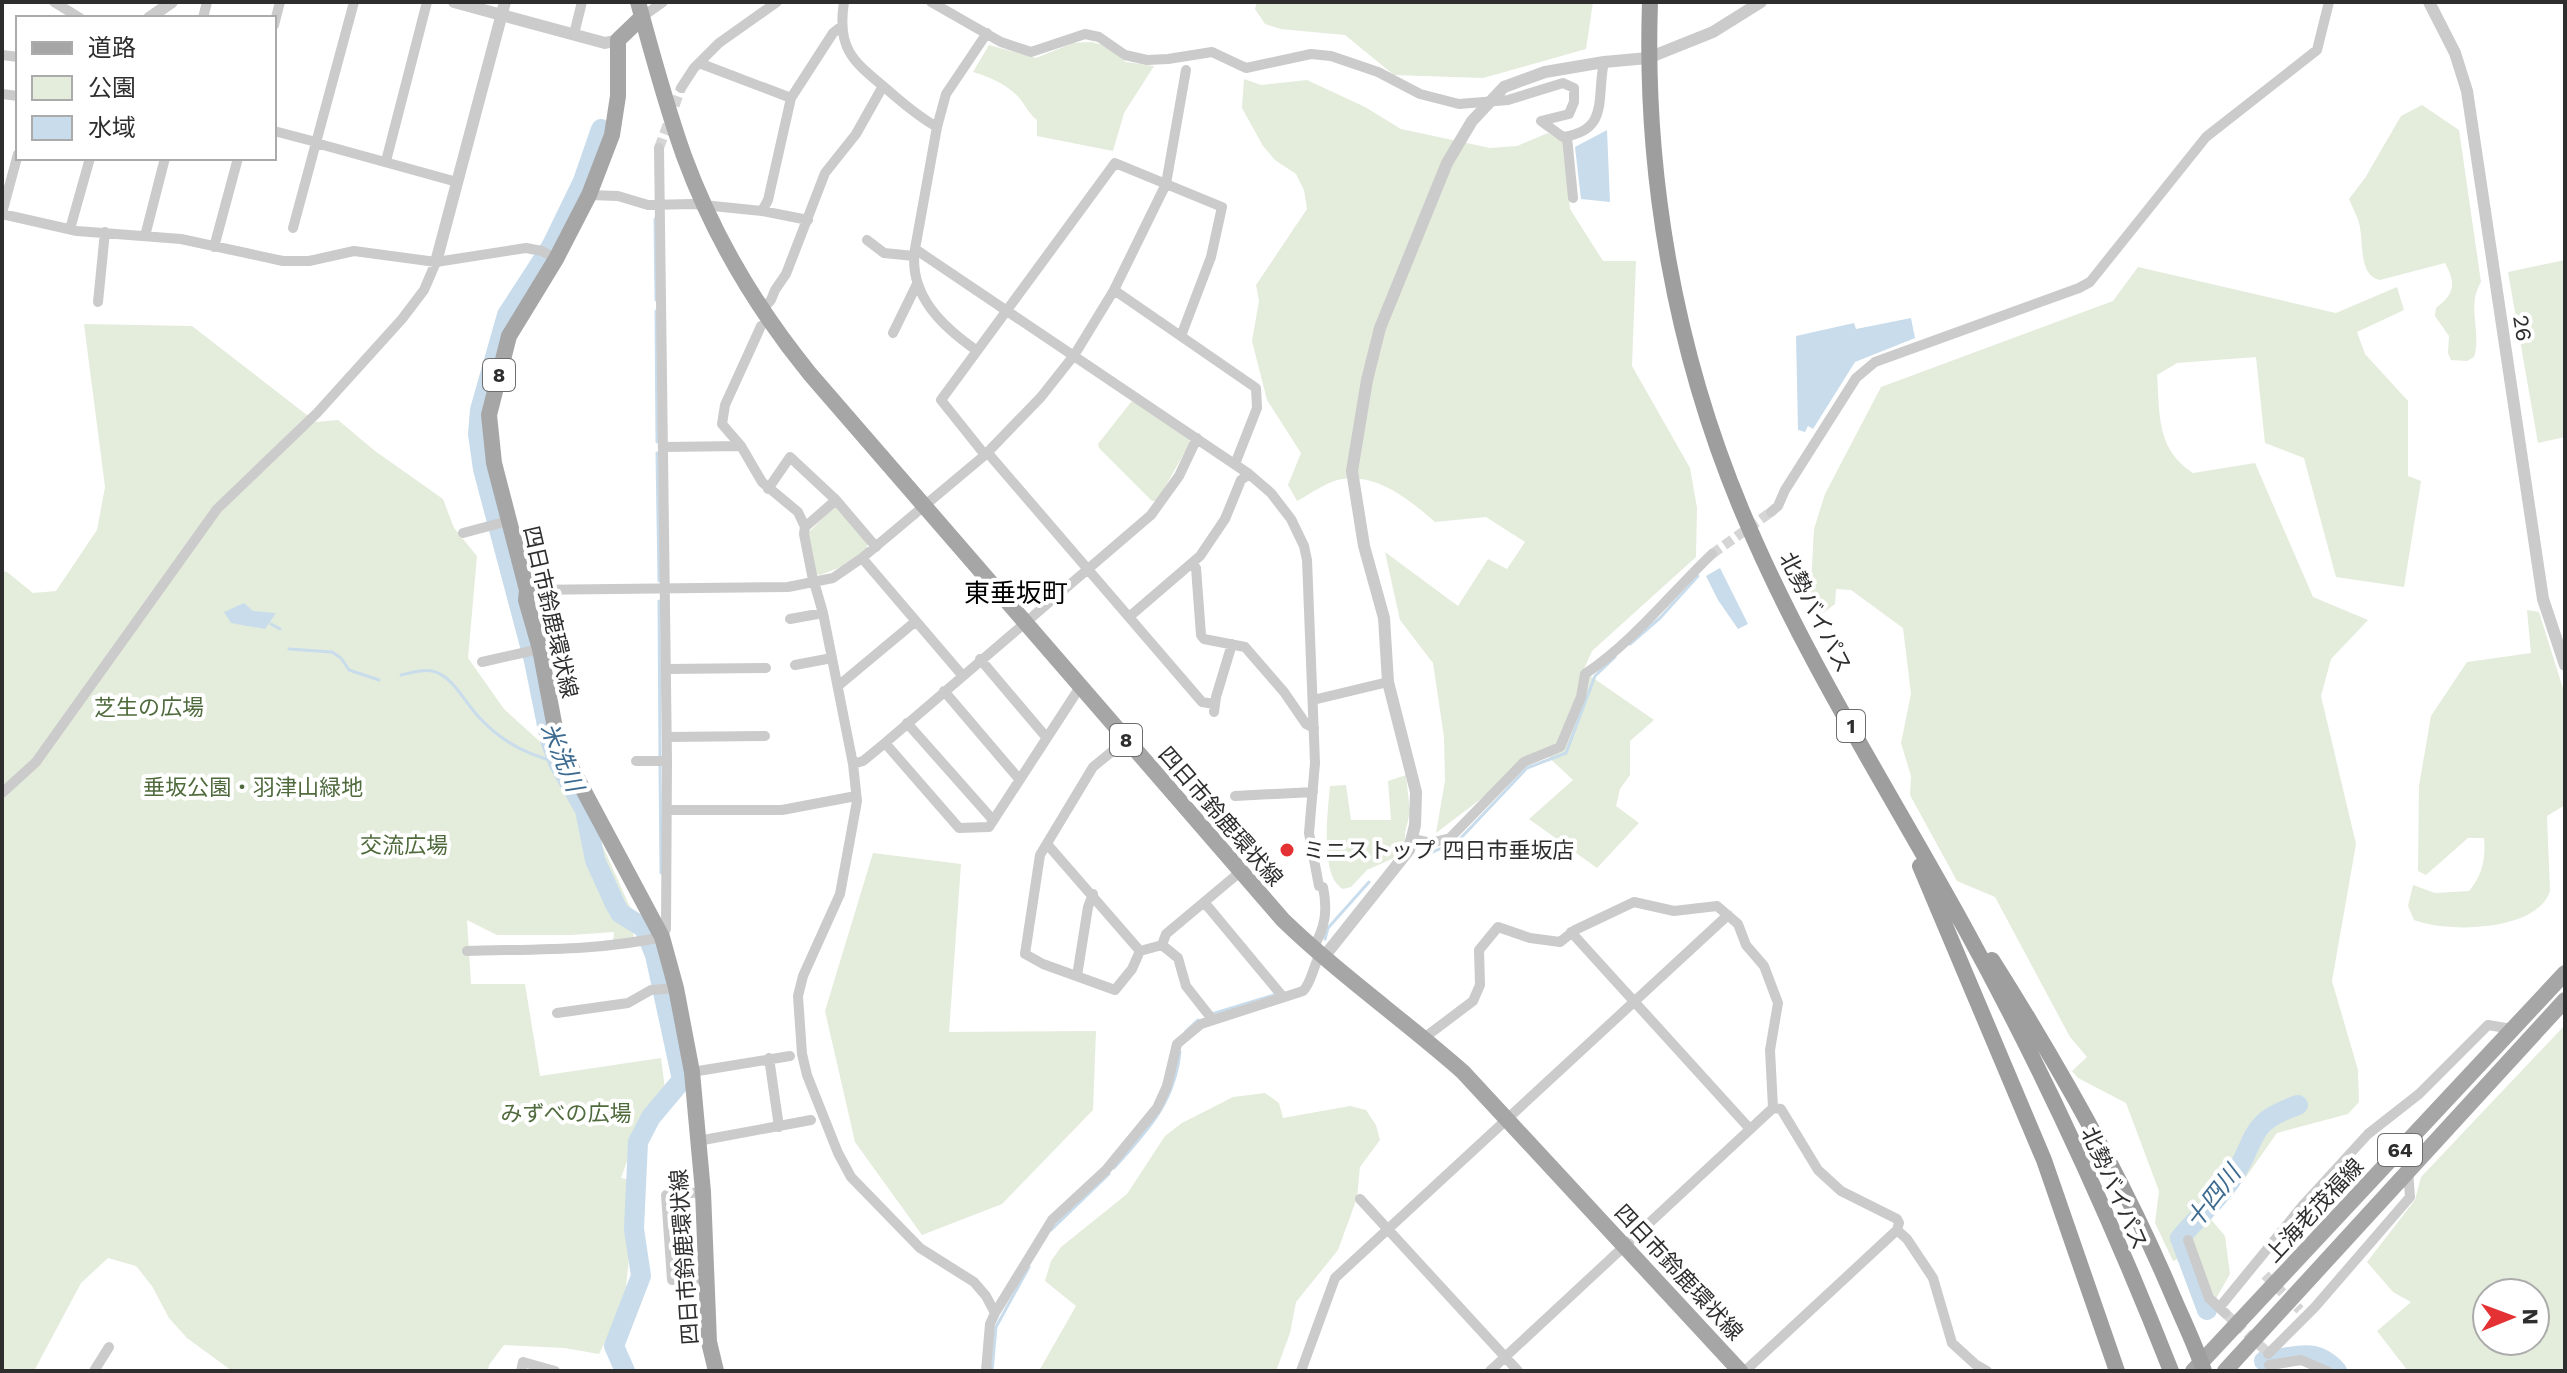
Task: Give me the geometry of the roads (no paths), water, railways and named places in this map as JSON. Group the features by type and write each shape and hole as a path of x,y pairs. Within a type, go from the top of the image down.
{"highway":[{"name":"北勢バイパス","path":"1650,2 1648,58 1654,161 1664,239 1678,311 1718,446 1741,510 1771,576 1889,796 1968,933 2016,1027 2095,1195 2168,1365"},
{"name":"1","path":"1889,796 2032,1022 2117,1175 2199,1368"},
{"name":"1","path":"1889,796 2044,1160 2117,1371"}],"main road":[{"path":"618,40 640,10"},
{"name":"四日市鈴鹿環状線","path":"640,10 684,156 705,206 761,318 1240,872 1319,954 1463,1072 1743,1371"},
{"name":"四日市鈴鹿環状線","path":"618,40 618,96 612,135 589,195 550,255 509,336 489,415 491,450 504,522 527,590 526,600 549,729 658,938 673,989 692,1072 703,1192 709,1342 716,1371"},
{"name":"上海老茂福線","path":"2199,1368 2565,973"},
{"name":"上海老茂福線","path":"2225,1371 2565,1000"}],"street":[{"path":"54,2 77,16"},
{"path":"152,16 172,2"},
{"path":"293,228 354,2"},
{"path":"386,161 427,2"},
{"path":"454,2 504,8 605,43 618,40"},
{"path":"574,34 582,2"},
{"path":"640,10 663,2"},
{"path":"681,88 719,43 777,2"},
{"path":"844,2 842,26 847,48 856,65 913,112 937,127"},
{"path":"931,2 1009,46 1031,52 1085,34 1099,37 1125,55 1139,59 1168,59 1212,52 1246,68 1311,54 1331,56 1378,72 1420,94 1459,104 1508,100 1563,83 1574,88 1574,102 1569,114 1541,121 1550,130 1567,137 1580,134 1595,123 1599,113 1599,88 1604,62"},
{"path":"986,1371 989,1333 995,1313 1052,1220 1106,1170 1157,1108 1182,1039 1211,1016 1307,988 1319,954 1385,882 1409,850 1413,839 1416,792 1412,766 1388,682 1384,618 1364,546 1352,471 1367,380 1380,328 1447,163 1472,121 1504,87 1545,72 1648,58 1713,32 1761,2"},
{"path":"1771,512 1778,506 1856,378 1866,368 2090,282 2206,137 2317,50 2329,2"},
{"name":"26","path":"2429,2 2455,53 2467,91 2543,599 2565,665"},
{"path":"2,793 36,762 217,509 317,413 402,319 424,290 436,262 504,8"},
{"path":"762,211 768,200 791,98 833,33 842,26"},
{"path":"976,350 942,325 917,284 915,252 937,127 946,94 987,33"},
{"path":"699,63 791,98"},
{"path":"527,590 788,587 833,578 876,547 986,454 1041,397 1075,354 1114,290 1166,184 1186,70"},
{"path":"883,86 856,134 825,173 786,274 761,318 722,412 722,424 741,446 768,489 798,512 805,527 853,764 856,796 850,848 840,894 803,976 798,996 802,1054 807,1075 838,1153 851,1177 920,1248 974,1282 995,1313"},
{"path":"276,132 457,182"},
{"path":"1567,137 1573,198"},
{"path":"467,951 614,947 658,938 666,929 667,810 663,761 667,737 659,148"},
{"path":"16,160 2,214 70,229 181,239 283,261 309,261 354,251 436,262 519,248 550,255"},
{"path":"70,229 89,160"},
{"path":"145,236 164,160"},
{"path":"214,247 237,160"},
{"path":"1181,336 1211,257 1222,207 1115,163 941,400 1202,702 1214,708 1232,644"},
{"path":"589,195 618,196 648,205 693,204 762,211 808,220"},
{"path":"98,302 105,232"},
{"path":"867,240 884,253 915,252 1007,308 1249,474 1280,503 1291,519 1304,546 1309,580 1314,728 1309,833 1319,886 1323,887 1327,906 1319,938 1319,954"},
{"path":"893,333 917,284"},
{"path":"1114,290 1256,388 1257,408 1235,464"},
{"path":"853,764 863,761 885,743 1156,510 1179,476 1197,438"},
{"path":"664,447 741,446"},
{"path":"768,489 790,457 836,500 876,547"},
{"path":"1129,617 1192,563 1217,532 1241,480 1249,474"},
{"path":"805,527 836,500"},
{"path":"463,533 504,522"},
{"path":"1413,839 1431,843 1450,838 1524,762 1560,747 1581,697 1585,674 1660,610 1712,554"},
{"path":"862,558 962,675"},
{"path":"1192,563 1196,568 1201,635 1204,639 1245,647 1284,692 1306,724 1314,728"},
{"path":"790,619 823,613"},
{"path":"838,686 916,621"},
{"path":"482,662 534,650"},
{"path":"795,665 832,658"},
{"path":"980,659 1046,737"},
{"path":"666,669 766,668"},
{"path":"1313,700 1388,682"},
{"path":"885,743 959,828 989,827 1080,687"},
{"path":"944,691 1019,779"},
{"path":"907,723 993,820"},
{"path":"667,737 765,736"},
{"path":"1126,740 1093,767 1040,855 1025,954 1115,990 1132,969 1140,951"},
{"path":"636,761 663,761"},
{"path":"1235,796 1313,792"},
{"path":"667,810 782,810 856,796"},
{"path":"1047,844 1140,951"},
{"path":"1162,945 1166,934 1240,872"},
{"path":"1077,976 1088,907 1093,894"},
{"path":"1204,902 1283,997"},
{"path":"1424,1038 1473,1001 1480,985 1479,950 1494,929 1504,927 1530,938 1560,942 1571,932 1634,902 1674,911 1717,906 1738,924 1746,945 1764,966 1778,1003 1770,1050 1773,1108"},
{"path":"1301,1371 1335,1278 1728,915"},
{"path":"1571,932 1750,1129"},
{"path":"1162,945 1178,958 1186,986 1211,1016"},
{"path":"1140,951 1162,945"},
{"path":"557,1013 628,1003 651,990 673,989"},
{"path":"2188,1240 2209,1298 2222,1310 2304,1204 2368,1134 2419,1094 2488,1025 2512,1029"},
{"path":"692,1072 790,1056"},
{"path":"769,1058 779,1127"},
{"path":"1490,1371 1773,1108 1781,1109 1818,1170 1841,1191 1897,1219 1899,1223 1897,1230 1743,1371"},
{"path":"698,1141 811,1120"},
{"path":"2268,1360 2303,1312 2410,1197 2408,1171"},
{"path":"703,1192 666,1195 672,1280 706,1278"},
{"path":"1360,1199 1518,1371"},
{"path":"1897,1230 1907,1239 1933,1278 1952,1343 1987,1371"},
{"path":"2255,1264 2265,1275"},
{"path":"94,1371 109,1347"},
{"path":"2268,1360 2301,1360 2327,1371"},
{"path":"521,1371 523,1362 555,1371"}],"water":[{"path":"1607,130 1610,202 1581,199 1575,147"},
{"path":"1911,318 1915,338 1855,362 1813,429 1808,426 1805,432 1798,430 1796,336 1854,323 1856,329"},
{"path":"1720,568 1748,624 1738,629 1706,576"},
{"path":"244,603 253,611 276,613 265,629 231,623 224,612"}],"waterway":[{"name":"米洗川","path":"601,129 583,181 551,247 507,315 480,410 478,434 483,469 534,661 550,740 558,762 585,810 595,860 615,904 620,913 644,928 655,955 682,1080 651,1117 638,1142 634,1229 641,1276 614,1346 625,1371"},
{"path":"655,219 656,300"},
{"path":"656,311 657,442"},
{"path":"657,453 659,581"},
{"path":"1630,644 1660,618 1698,576"},
{"path":"659,601 660,757"},
{"path":"271,624 280,629"},
{"path":"289,649 332,652 341,658 349,670 379,680"},
{"path":"1422,857 1459,840 1527,768 1566,753 1595,676 1615,657"},
{"path":"401,675 424,670 439,673 452,683 485,724 504,739 524,751 558,762"},
{"path":"660,765 661,873"},
{"path":"1325,939 1328,928 1369,882"},
{"path":"1212,1014 1274,995"},
{"path":"1186,1031 1198,1020"},
{"path":"1114,1168 1148,1129 1165,1102 1180,1052"},
{"name":"十四川","path":"2207,1310 2180,1238 2228,1184 2262,1125 2298,1105"},
{"path":"1051,1230 1109,1174"},
{"path":"992,1371 996,1327 1029,1267"},
{"name":"十四川","path":"2264,1361 2311,1355 2337,1371"}],"tunnel":[{"path":"659,148 681,88"},
{"path":"1712,554 1771,512"},
{"path":"2265,1275 2300,1310"},
{"path":"2225,1313 2266,1351"}],"place":[{"name":"ミニストップ 四日市垂坂店","path":"1287,850"}],"district":[{"name":"東垂坂町","path":"1016,593"}],"park label":[{"name":"芝生の広場","path":"149,707"},
{"name":"垂坂公園・羽津山緑地","path":"253,787"},
{"name":"交流広場","path":"404,845"},
{"name":"みずべの広場","path":"566,1113"}]}
